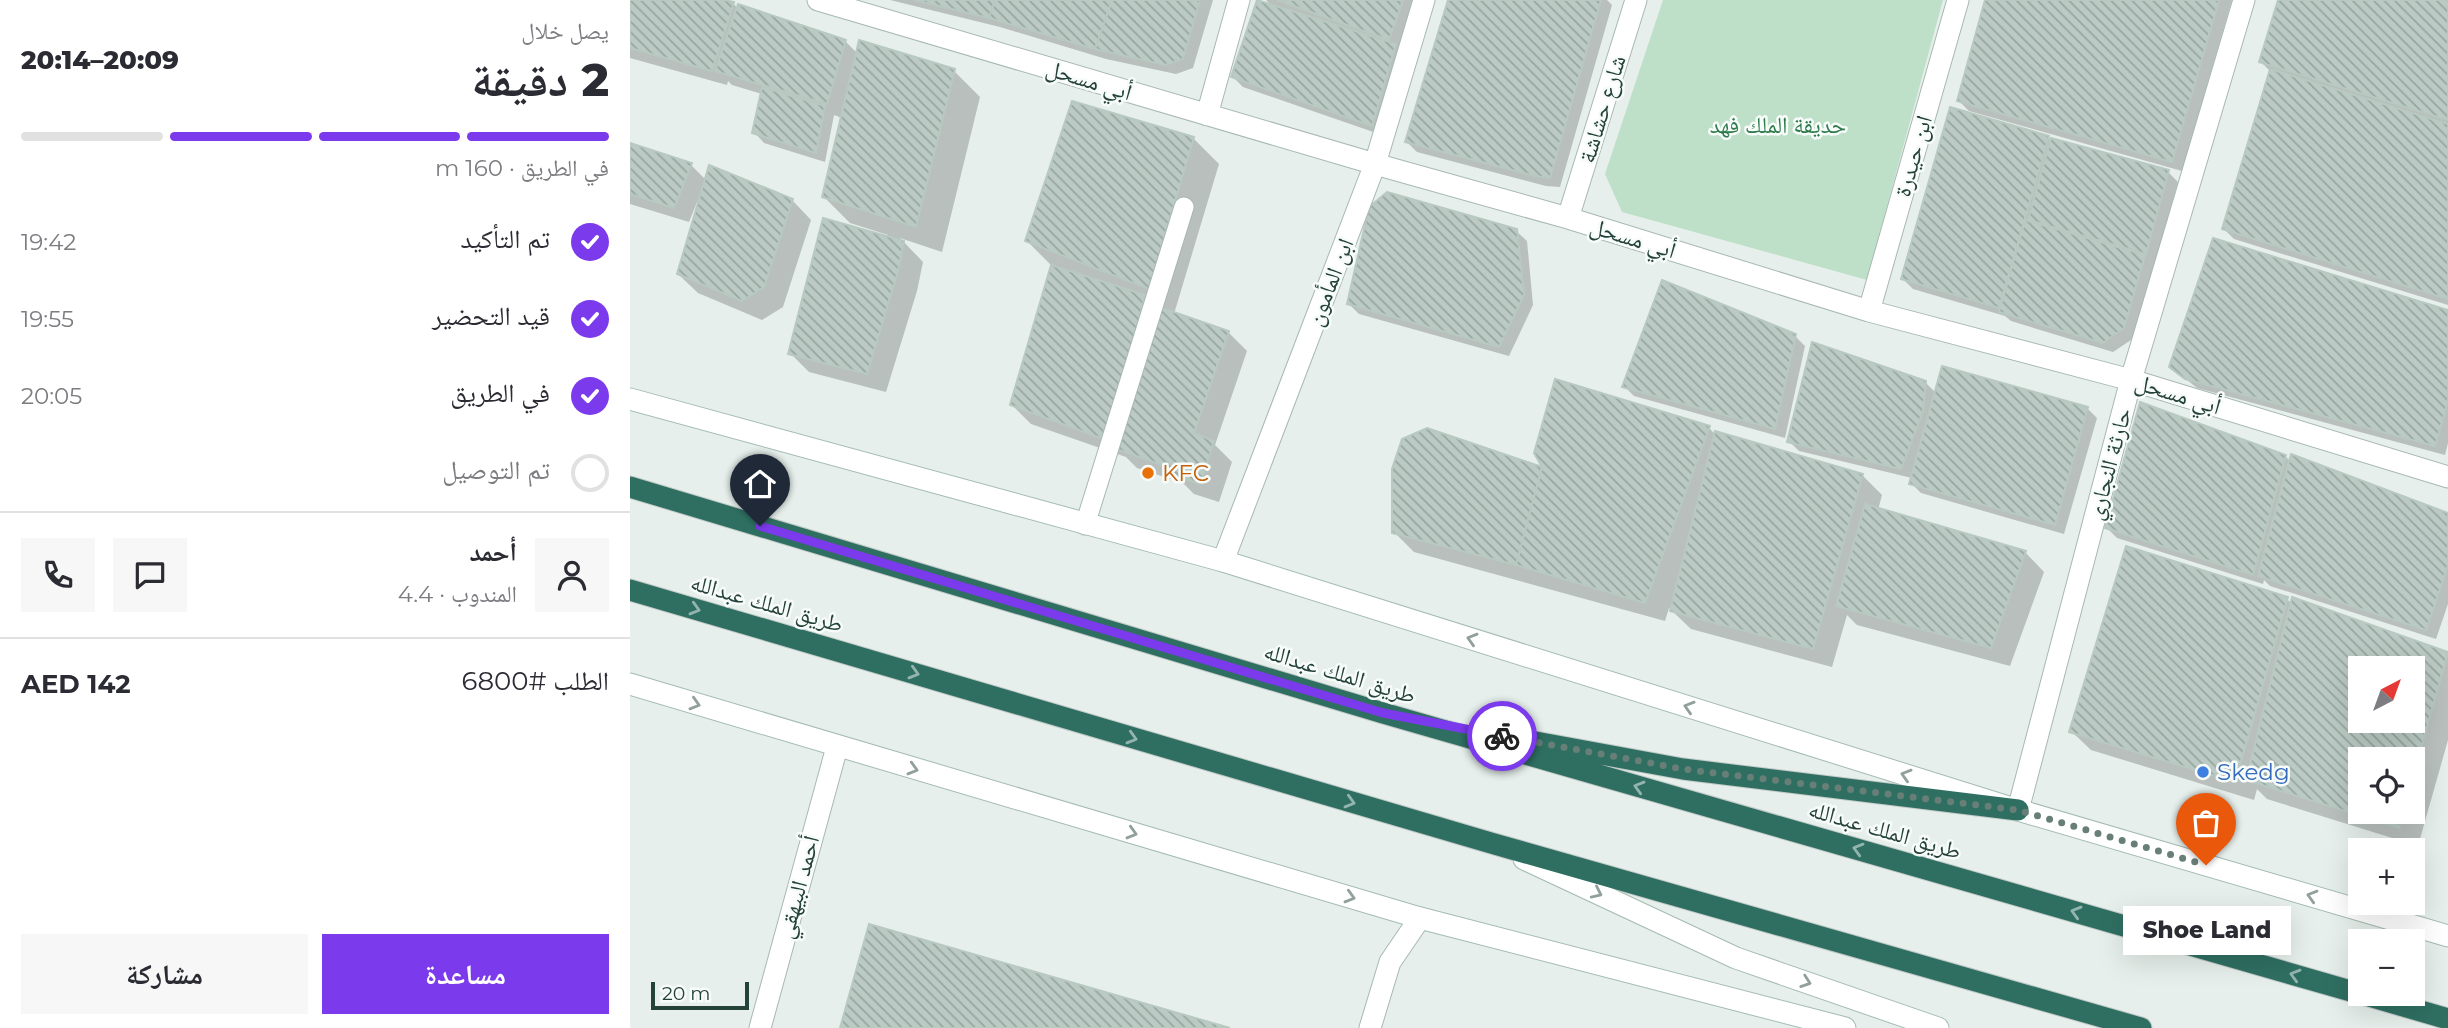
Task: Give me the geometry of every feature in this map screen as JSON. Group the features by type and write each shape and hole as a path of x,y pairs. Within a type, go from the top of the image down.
{"highway":[{"name":"طريق الملك عبدالله","path":"630,487 1383,713 2348,990"},
{"name":"طريق الملك عبدالله","path":"630,590 1491,843 2141,1028"},
{"path":"1383,713 1683,769 2018,810"},
{"name":"طريق الملك عبدالله","path":"2403,1006 2448,1019"}],"street":[{"name":"أبي مسحل","path":"818,0 1568,218 1869,311 2131,380 2447,472"},
{"path":"1208,115 1239,0"},
{"name":"ابن المأمون","path":"1223,561 1375,164 1424,0"},
{"name":"شارع حشاشة","path":"1568,218 1636,0"},
{"name":"ابن حيدرة","path":"1869,311 1958,0"},
{"name":"حارثة النجاري","path":"2018,810 2131,380 2244,0"},
{"path":"630,398 1223,561 2018,810 2448,936"},
{"path":"630,684 1420,918 1845,1028"},
{"name":"أحمد البيهقي","path":"760,1028 837,747"},
{"path":"1491,843 1736,958 1938,1028"},
{"path":"1370,1028 1390,961 1420,918"}],"lane":[{"path":"1085,525 1184,207"}],"green space":[{"name":"حديقة الملك فهد","path":"1663,0 1943,0 1867,280 1622,212 1605,174"}],"building":[{"path":"630,0 734,2 712,71 630,48"},
{"path":"914,0 995,0 989,18"},
{"path":"995,0 1112,0 1095,49 989,18"},
{"path":"1112,0 1200,0 1183,59 1165,65 1095,49"},
{"path":"1257,0 1396,44 1372,126 1231,77"},
{"path":"1277,0 1403,0 1389,40"},
{"path":"1448,0 1601,0 1550,178 1405,142"},
{"path":"1985,0 2219,0 2172,162 1957,101"},
{"path":"2278,0 2448,0 2448,120 2259,62"},
{"path":"738,4 846,40 827,104 715,71"},
{"path":"859,40 955,69 916,227 822,197"},
{"path":"2270,69 2448,124 2448,299 2222,229"},
{"path":"762,87 825,106 816,153 752,133"},
{"path":"1072,101 1194,137 1149,289 1025,241"},
{"path":"1950,107 2049,136 1999,308 1901,279"},
{"path":"2051,138 2169,170 2146,254 2028,220"},
{"path":"630,143 692,163 674,208 630,194"},
{"path":"709,165 793,199 764,287 742,301 677,274"},
{"path":"1387,192 1517,229 1524,295 1499,347 1347,304 1369,207"},
{"path":"823,218 904,241 898,271 867,374 788,354"},
{"path":"2025,220 2145,255 2124,328 2103,343 1999,312"},
{"path":"2213,238 2448,310 2448,401 2435,446 2185,379 2169,367"},
{"path":"1051,265 1145,295 1127,371 1106,440 1010,405"},
{"path":"1662,280 1796,334 1775,429 1622,387"},
{"path":"1162,308 1229,331 1194,433 1214,441 1200,484 1173,475 1168,467 1116,449"},
{"path":"1812,342 1926,381 1923,411 1901,469 1787,442"},
{"path":"1942,366 2088,407 2055,525 1909,484"},
{"path":"1555,379 1710,426 1645,603 1516,565 1542,467 1534,453"},
{"path":"2140,402 2286,455 2253,575 2105,528"},
{"path":"1427,428 1542,467 1516,565 1392,533 1392,469 1402,439"},
{"path":"1715,431 1863,474 1813,649 1670,611"},
{"path":"2291,454 2448,513 2448,565 2426,630 2258,576"},
{"path":"1865,504 2026,551 1991,648 1836,606"},
{"path":"2126,546 2288,597 2235,782 2069,732"},
{"path":"2292,597 2448,652 2426,731 2426,656 2348,656 2348,733 2425,733 2421,747 2348,747 2348,812 2246,780"},
{"path":"869,924 1230,1028 840,1028"}],"way so far":[{"path":"1502,736 1683,769 2018,810 2206,865"}],"place":[{"name":"KFC","path":"1148,473"},
{"name":"Skedg","path":"2203,772"},
{"name":"Shoe Land","path":"2206,865"}],"route":[{"path":"760,526 1383,713 1502,736"}]}
